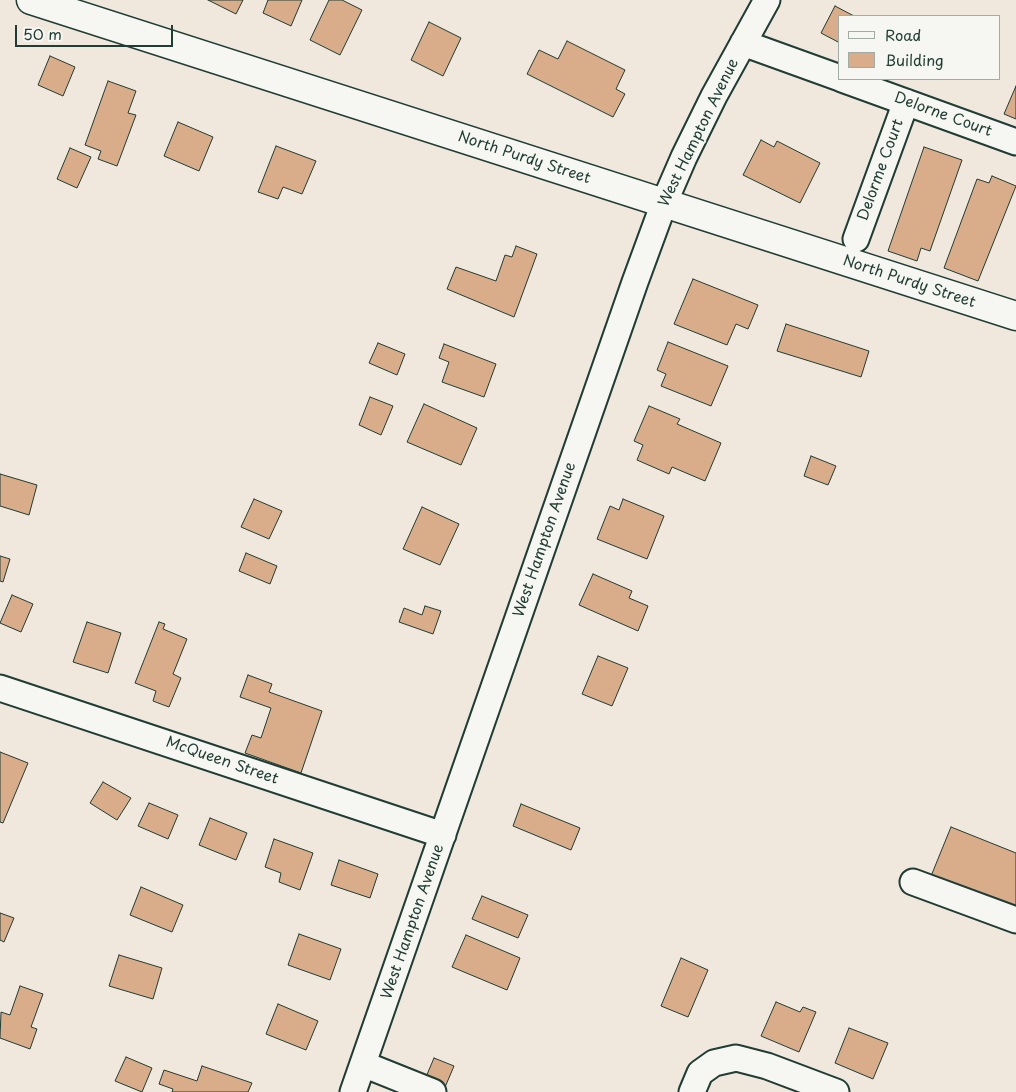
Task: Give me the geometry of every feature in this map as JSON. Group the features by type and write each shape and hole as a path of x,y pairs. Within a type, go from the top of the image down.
{"street":[{"name":"North Purdy Street","path":"32,0 1016,316"},
{"name":"West Hampton Avenue","path":"353,1092 664,203 684,157 767,0"},
{"name":"Delorne Court","path":"743,43 838,77"},
{"name":"Delorne Court","path":"846,80 1016,142"},
{"name":"Delorme Court","path":"856,239 906,102"},
{"name":"McQueen Street","path":"0,688 443,836"},
{"path":"913,882 1016,920"},
{"path":"692,1092 700,1073 714,1062 736,1058 767,1066 836,1092"},
{"path":"363,1064 433,1092"}],"building":[{"path":"208,0 243,0 236,14"},
{"path":"268,0 302,0 291,26 263,13"},
{"path":"329,0 342,0 362,10 340,55 310,40"},
{"path":"835,6 852,15 838,15 838,42 821,33"},
{"path":"429,22 461,38 443,76 411,60"},
{"path":"567,41 625,70 616,89 625,94 613,117 527,74 539,50 558,59"},
{"path":"50,56 75,67 63,96 38,85"},
{"path":"108,81 136,91 128,113 136,115 117,166 98,159 101,151 85,145"},
{"path":"1016,86 1016,119 1004,114"},
{"path":"178,122 213,137 199,171 164,156"},
{"path":"761,140 774,147 777,141 820,163 800,203 743,175"},
{"path":"276,146 316,161 302,194 283,187 278,199 258,192"},
{"path":"924,147 962,160 930,251 921,248 917,261 888,251"},
{"path":"70,148 91,157 77,188 57,179"},
{"path":"992,176 1016,186 978,281 944,268 977,179 989,183"},
{"path":"516,246 537,254 514,317 447,289 456,267 496,281 505,255 512,257"},
{"path":"693,279 758,305 748,329 736,324 727,345 674,324"},
{"path":"786,324 869,351 861,377 777,351"},
{"path":"668,342 728,366 711,406 661,386 666,374 657,370"},
{"path":"378,343 405,354 397,375 369,363"},
{"path":"444,344 496,364 484,397 442,382 449,362 439,358"},
{"path":"370,397 393,406 381,435 359,425"},
{"path":"424,404 477,428 461,465 407,442"},
{"path":"649,406 680,419 677,424 721,443 705,481 672,467 669,474 637,460 643,445 634,441"},
{"path":"811,456 836,466 828,485 804,476"},
{"path":"0,474 37,485 29,515 0,506"},
{"path":"254,499 282,511 269,539 241,527"},
{"path":"623,499 664,516 647,559 597,539 610,506 619,510"},
{"path":"422,507 459,524 440,565 403,549"},
{"path":"246,553 277,566 270,584 239,571"},
{"path":"0,556 10,559 3,582 0,581"},
{"path":"593,574 632,591 629,598 648,606 638,631 579,605"},
{"path":"12,595 33,604 21,632 0,623"},
{"path":"425,606 441,611 433,634 399,622 404,608 422,615"},
{"path":"87,622 121,633 108,673 73,662"},
{"path":"159,622 165,624 163,629 187,639 173,674 181,678 169,707 153,701 156,691 135,683"},
{"path":"598,656 628,668 612,706 582,694"},
{"path":"248,675 272,684 269,692 322,711 301,773 245,753 252,735 261,738 271,708 240,697"},
{"path":"0,752 28,763 3,823 0,822"},
{"path":"103,782 131,798 117,820 90,803"},
{"path":"149,803 178,815 168,839 138,826"},
{"path":"521,804 580,828 571,850 513,826"},
{"path":"210,818 247,833 236,860 199,845"},
{"path":"951,827 1016,853 1016,916 929,881"},
{"path":"274,839 313,853 300,890 279,882 281,873 265,867"},
{"path":"339,860 378,874 370,898 331,885"},
{"path":"141,887 183,905 172,932 130,915"},
{"path":"482,896 528,915 518,938 472,919"},
{"path":"0,913 14,918 4,942 0,940"},
{"path":"299,934 341,949 330,980 288,965"},
{"path":"466,935 520,958 507,990 452,967"},
{"path":"119,955 162,968 153,999 109,986"},
{"path":"681,958 708,970 688,1017 661,1006"},
{"path":"20,986 43,994 31,1027 37,1029 30,1049 0,1038 1,1012 10,1015"},
{"path":"776,1002 800,1012 803,1007 816,1012 799,1052 761,1036"},
{"path":"278,1004 318,1021 306,1050 266,1034"},
{"path":"849,1028 888,1043 873,1079 835,1063"},
{"path":"126,1057 152,1068 142,1092 115,1081"},
{"path":"434,1058 454,1066 443,1092 423,1084"},
{"path":"202,1066 252,1083 248,1092 172,1092 173,1089 159,1084 164,1070 197,1081"}]}
